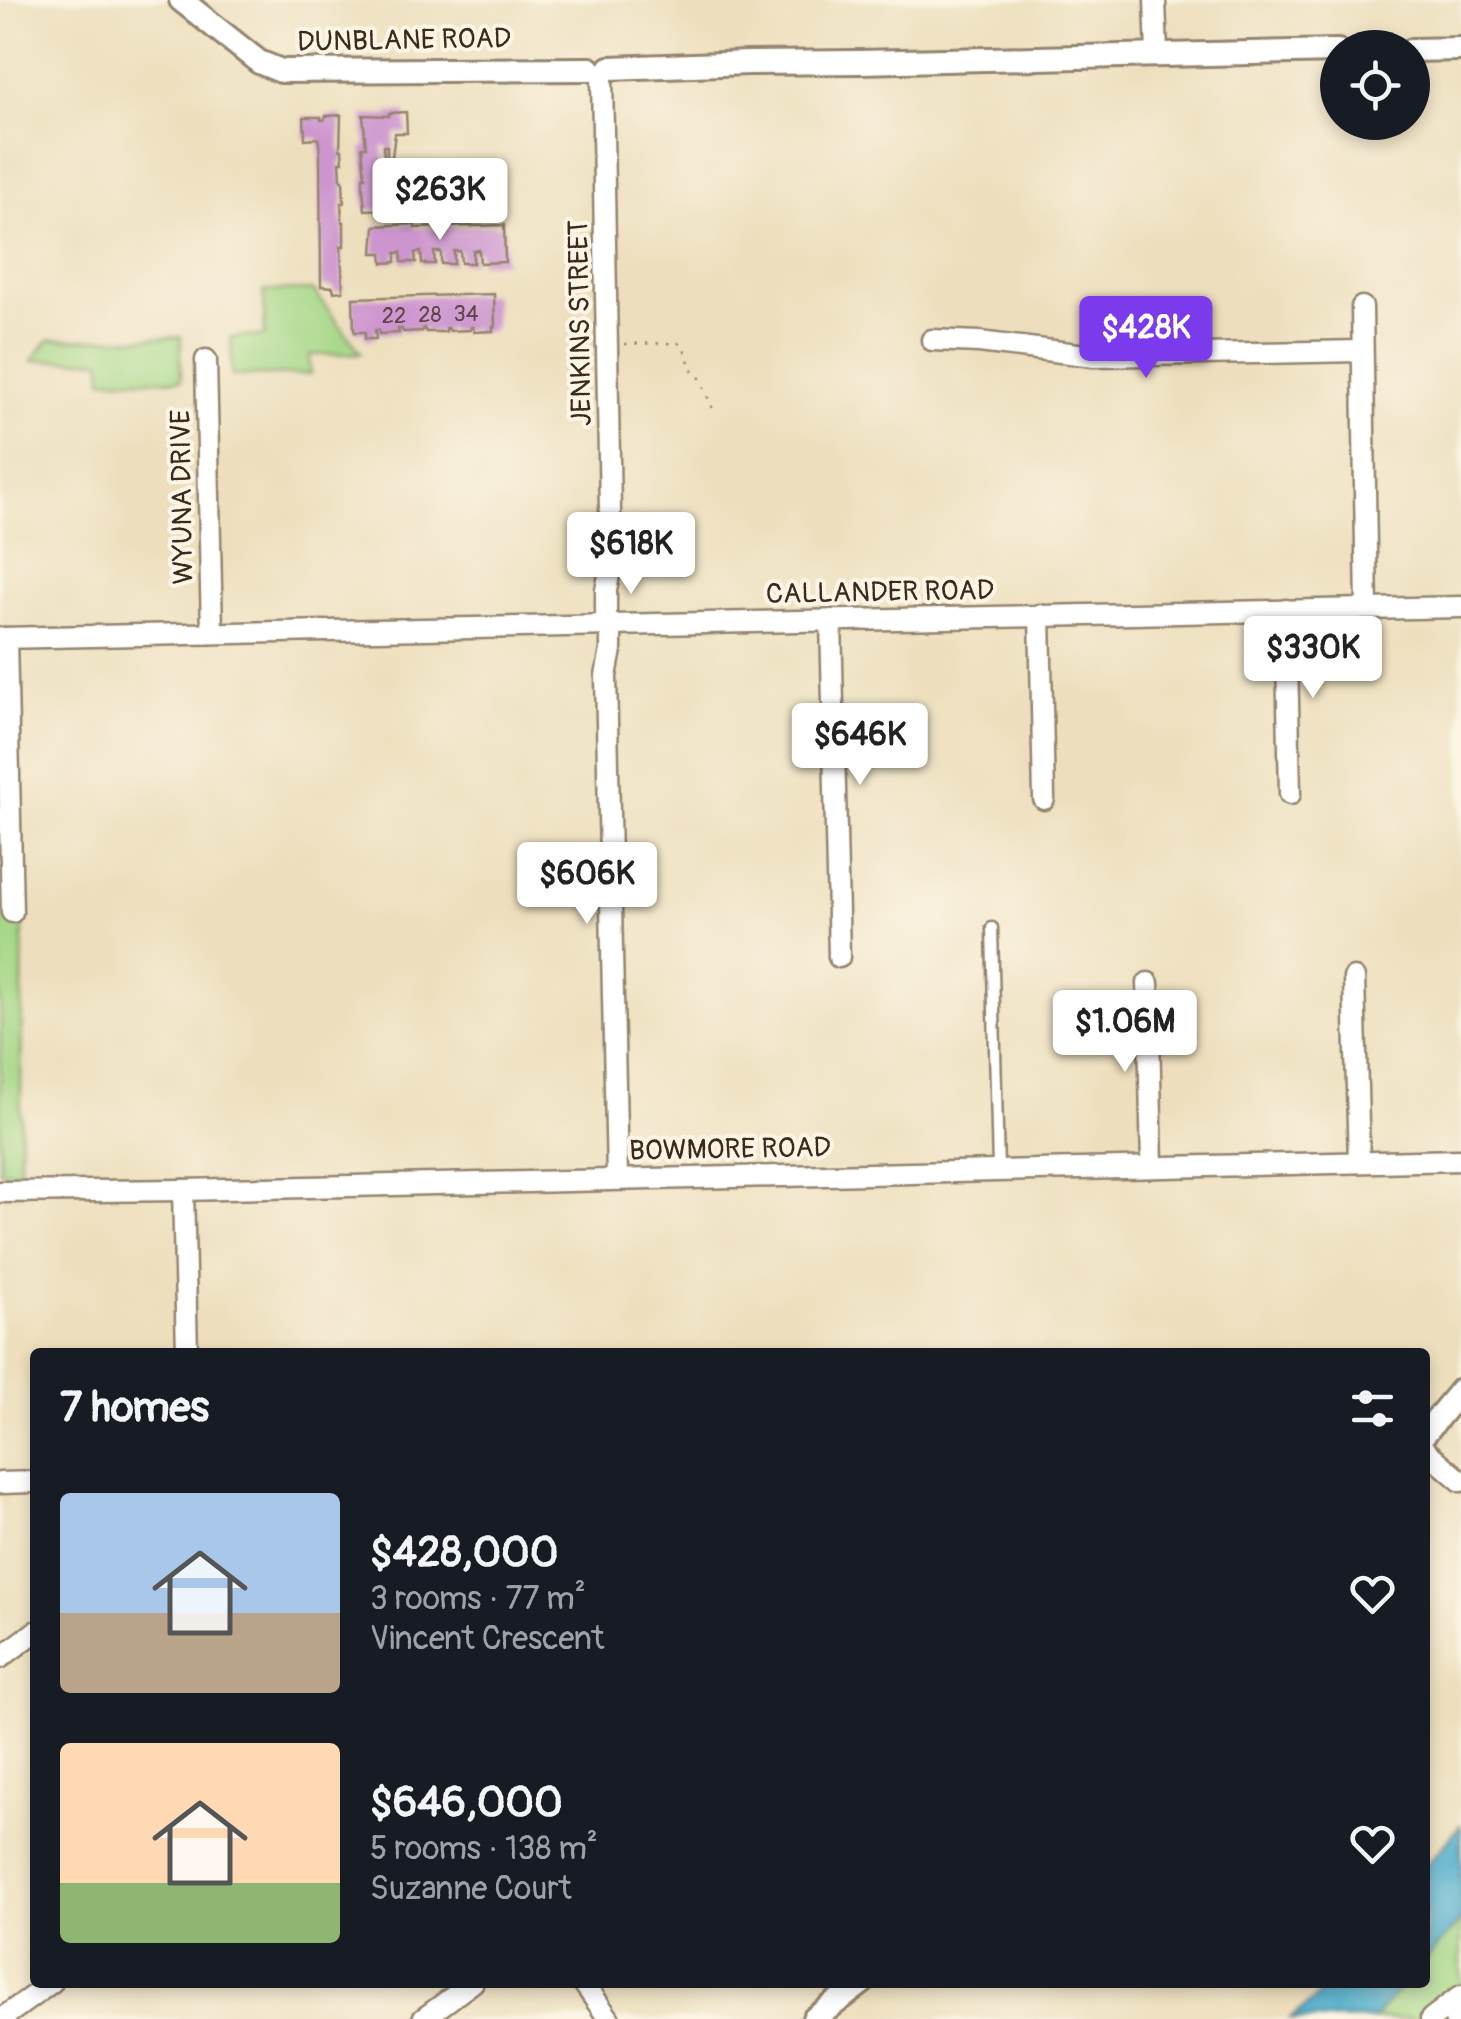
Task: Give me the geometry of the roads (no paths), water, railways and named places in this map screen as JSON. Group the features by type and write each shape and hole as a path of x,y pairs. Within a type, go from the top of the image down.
{"street":[{"name":"DUNBLANE ROAD","path":"181,0 259,62 281,71 496,68 601,72 749,63 1320,52"},
{"path":"1155,0 1157,54"},
{"path":"1430,50 1461,49"},
{"name":"JENKINS STREET","path":"601,72 611,566 616,588 602,662 606,676 617,1178"},
{"path":"1362,307 1367,609"},
{"path":"932,340 1094,356 1362,351"},
{"name":"WYUNA DRIVE","path":"206,360 212,634"},
{"name":"CALLANDER ROAD","path":"3,638 1461,607"},
{"path":"1286,610 1290,794"},
{"path":"1040,615 1044,799"},
{"path":"831,620 839,957"},
{"path":"3,638 12,912"},
{"path":"1354,978 1358,1162"},
{"path":"1148,983 1152,1167"},
{"name":"BOWMORE ROAD","path":"0,1192 1461,1160"},
{"path":"182,1190 187,1348"},
{"path":"1430,1427 1461,1390"},
{"path":"1430,1454 1461,1481"},
{"path":"0,1483 30,1482"},
{"path":"0,1658 30,1636"},
{"path":"0,2019 44,1988"},
{"path":"423,2019 464,1988"},
{"path":"587,1988 609,2019"},
{"path":"814,2019 856,1988"},
{"path":"1431,2019 1461,1996"}],"lane":[{"path":"992,928 998,1170"}],"water":[{"path":"1461,1825 1461,1920 1430,1954 1430,1861"},
{"path":"1323,1988 1401,1988 1373,2019 1290,2019"}]}
